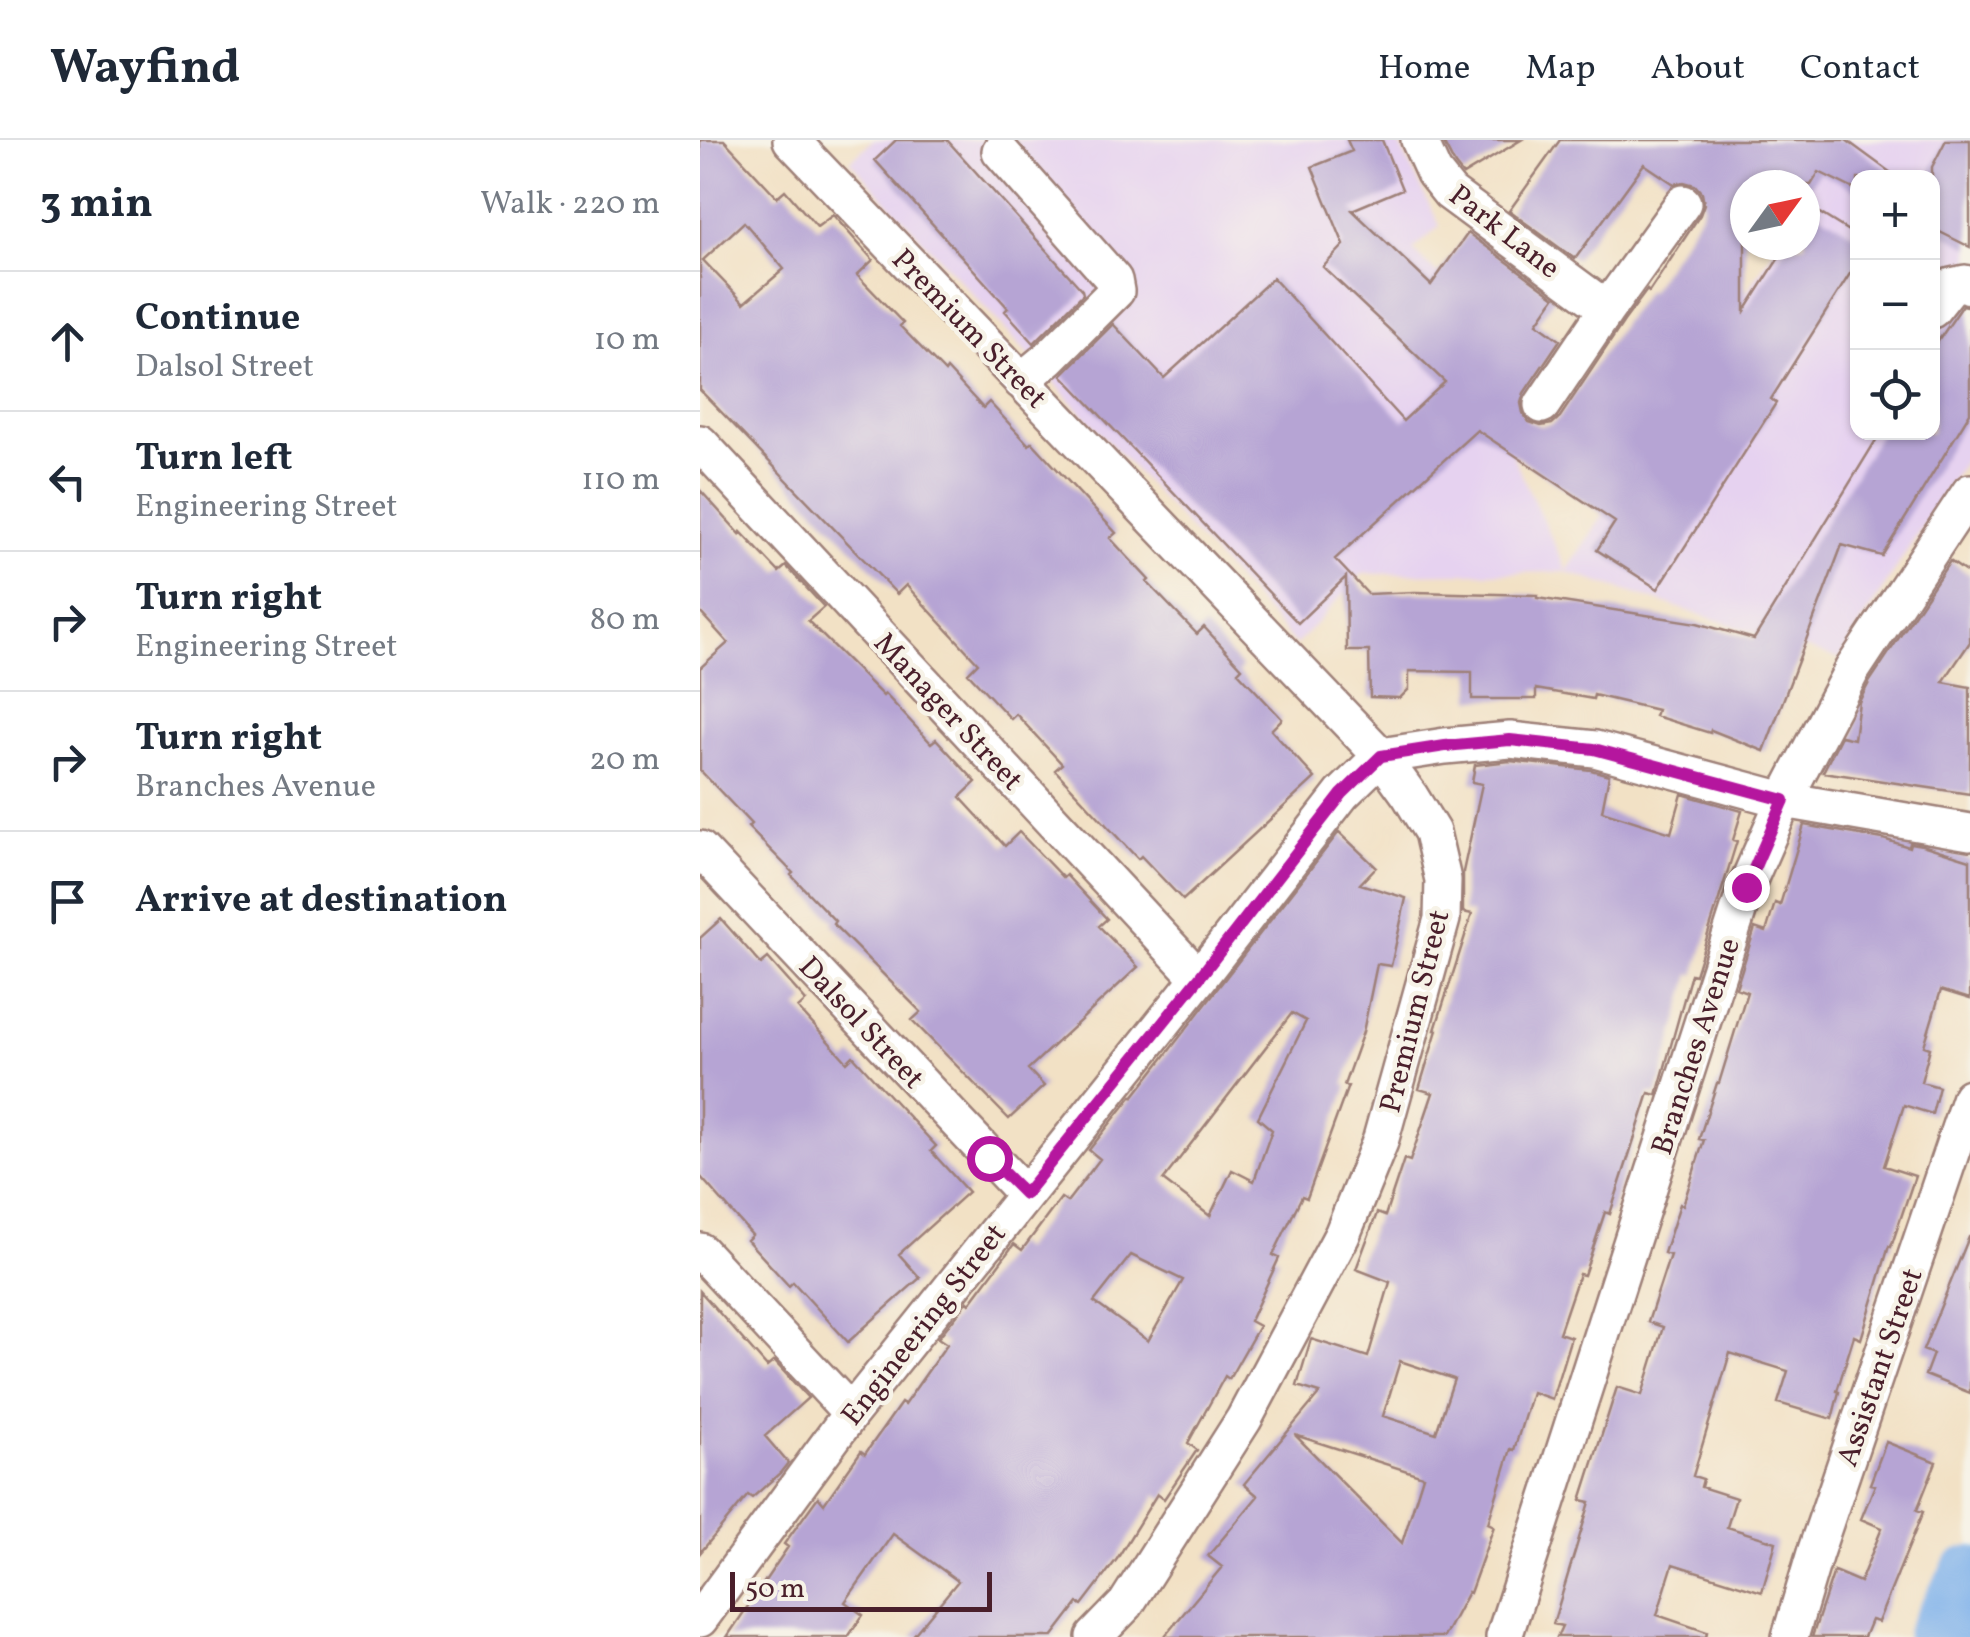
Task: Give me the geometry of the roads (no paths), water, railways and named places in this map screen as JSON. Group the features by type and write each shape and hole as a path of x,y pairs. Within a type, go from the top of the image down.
{"street":[{"name":"Premium Street","path":"791,140 1381,756 1432,832 1443,880 1442,920 1380,1142 1342,1235 1244,1419 1126,1604 1094,1637"},
{"name":"Park Lane","path":"1419,140 1434,173 1450,192 1606,309"},
{"path":"1000,151 1114,280 1116,292 1021,382"},
{"path":"1542,405 1684,203"},
{"path":"1940,300 1951,286 1970,286"},
{"name":"Manager Street","path":"700,443 1199,978"},
{"name":"Branches Avenue","path":"1504,1637 1746,887 1784,800 1852,670 1970,492"},
{"path":"1381,756 1510,740 1594,749 1784,800 1970,832"},
{"name":"Engineering Street","path":"700,1619 851,1413 1342,794 1381,756"},
{"name":"Dalsol Street","path":"700,849 1025,1194"},
{"name":"Assistant Street","path":"1790,1637 1970,1097"},
{"path":"700,1251 851,1413"}],"waterway":[{"path":"1937,1637 1970,1577"}]}
